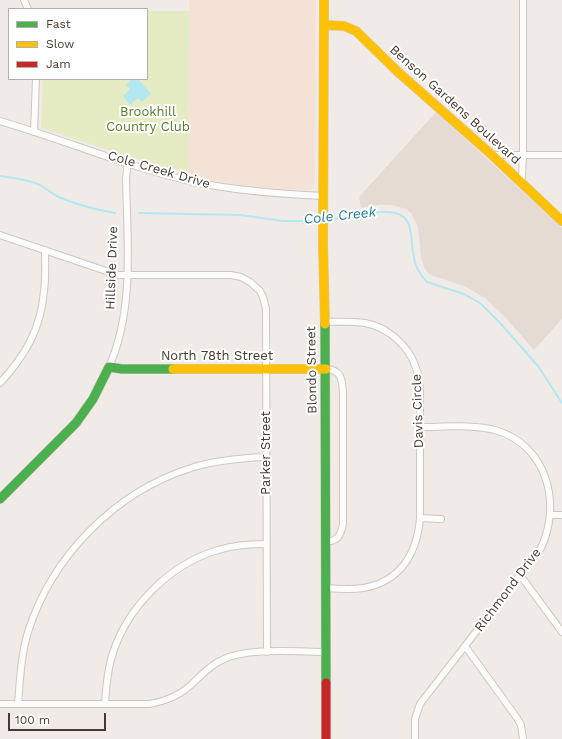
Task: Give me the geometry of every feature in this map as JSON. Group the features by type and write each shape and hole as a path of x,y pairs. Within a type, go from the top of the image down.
{"main road":[{"name":"Blondo Street","path":"324,0 323,232 326,369 326,739"},
{"name":"Benson Gardens Boulevard","path":"324,25 344,26 356,32 398,72 492,155 562,221"},
{"name":"North 78th Street","path":"109,367 122,369 326,369"},
{"name":"Hillside Drive","path":"0,499 76,423 93,398 109,367"}],"street":[{"path":"521,182 523,155 523,0"},
{"path":"34,132 36,80"},
{"name":"Cole Creek Drive","path":"0,121 128,163 192,181 227,188 270,193 324,196"},
{"path":"492,155 562,155"},
{"name":"Hillside Drive","path":"109,367 123,323 126,300 126,177 128,163"},
{"name":"Parker Street","path":"0,236 116,274 241,277 250,282 260,291 266,309 267,652"},
{"path":"0,383 23,356 36,328 45,289 45,250"},
{"name":"Davis Circle","path":"324,322 355,322 372,325 390,333 406,349 414,361 418,376 420,427 420,518 418,537 413,551 404,565 393,575 381,582 361,588 326,588"},
{"path":"326,369 338,372 342,379 343,392 341,533 336,539 326,542"},
{"name":"Richmond Drive","path":"415,739 415,719 420,704 535,558 545,541 551,524 553,506 552,493 545,473 533,454 517,440 503,433 486,428 420,427"},
{"path":"18,704 22,655 36,610 45,590 57,570 71,551 88,533 126,499 147,486 168,476 214,462 266,457"},
{"path":"552,515 562,515"},
{"path":"420,518 441,519"},
{"path":"105,704 108,671 116,643 131,616 153,591 178,570 203,555 233,546 266,544"},
{"path":"520,576 562,632"},
{"path":"465,646 517,718 521,725 523,739"},
{"path":"0,704 149,704 167,700 176,696 187,689 208,669 223,659 243,653 326,652"}],"shaded area":[{"path":"189,0 316,0 315,180 314,186 310,190 290,190 241,185 211,180 188,173"},
{"path":"436,112 562,228 562,319 534,350 506,318 485,298 466,287 428,273 424,267 421,257 418,227 411,213 406,209 392,205 378,205 361,208 359,197"}],"green space":[{"name":"Brookhill Country Club","path":"148,11 189,11 188,173 124,155 41,128 43,80 148,80"}],"water":[{"name":"Brookhill Country Club","path":"131,80 139,80 151,94 142,102 138,98 130,105 123,96 130,89 126,85"}],"waterway":[{"name":"Cole Creek","path":"0,176 30,181 68,201 115,213"},
{"name":"Cole Creek","path":"325,220 378,212 402,215 409,224 414,260 424,279 427,282 464,294 480,303 538,366 562,403"},
{"name":"Cole Creek","path":"139,213 240,215 283,221 321,221"}],"traffic: fast":[{"path":"325,324 326,683"},
{"path":"0,499 76,423 93,399 109,367 122,369 173,369"}],"traffic: slow":[{"path":"324,0 323,244 325,324"},
{"path":"324,25 344,26 356,31 398,72 492,155 562,221"},
{"path":"173,369 326,369"}],"traffic: jam":[{"path":"326,683 326,739"}]}
